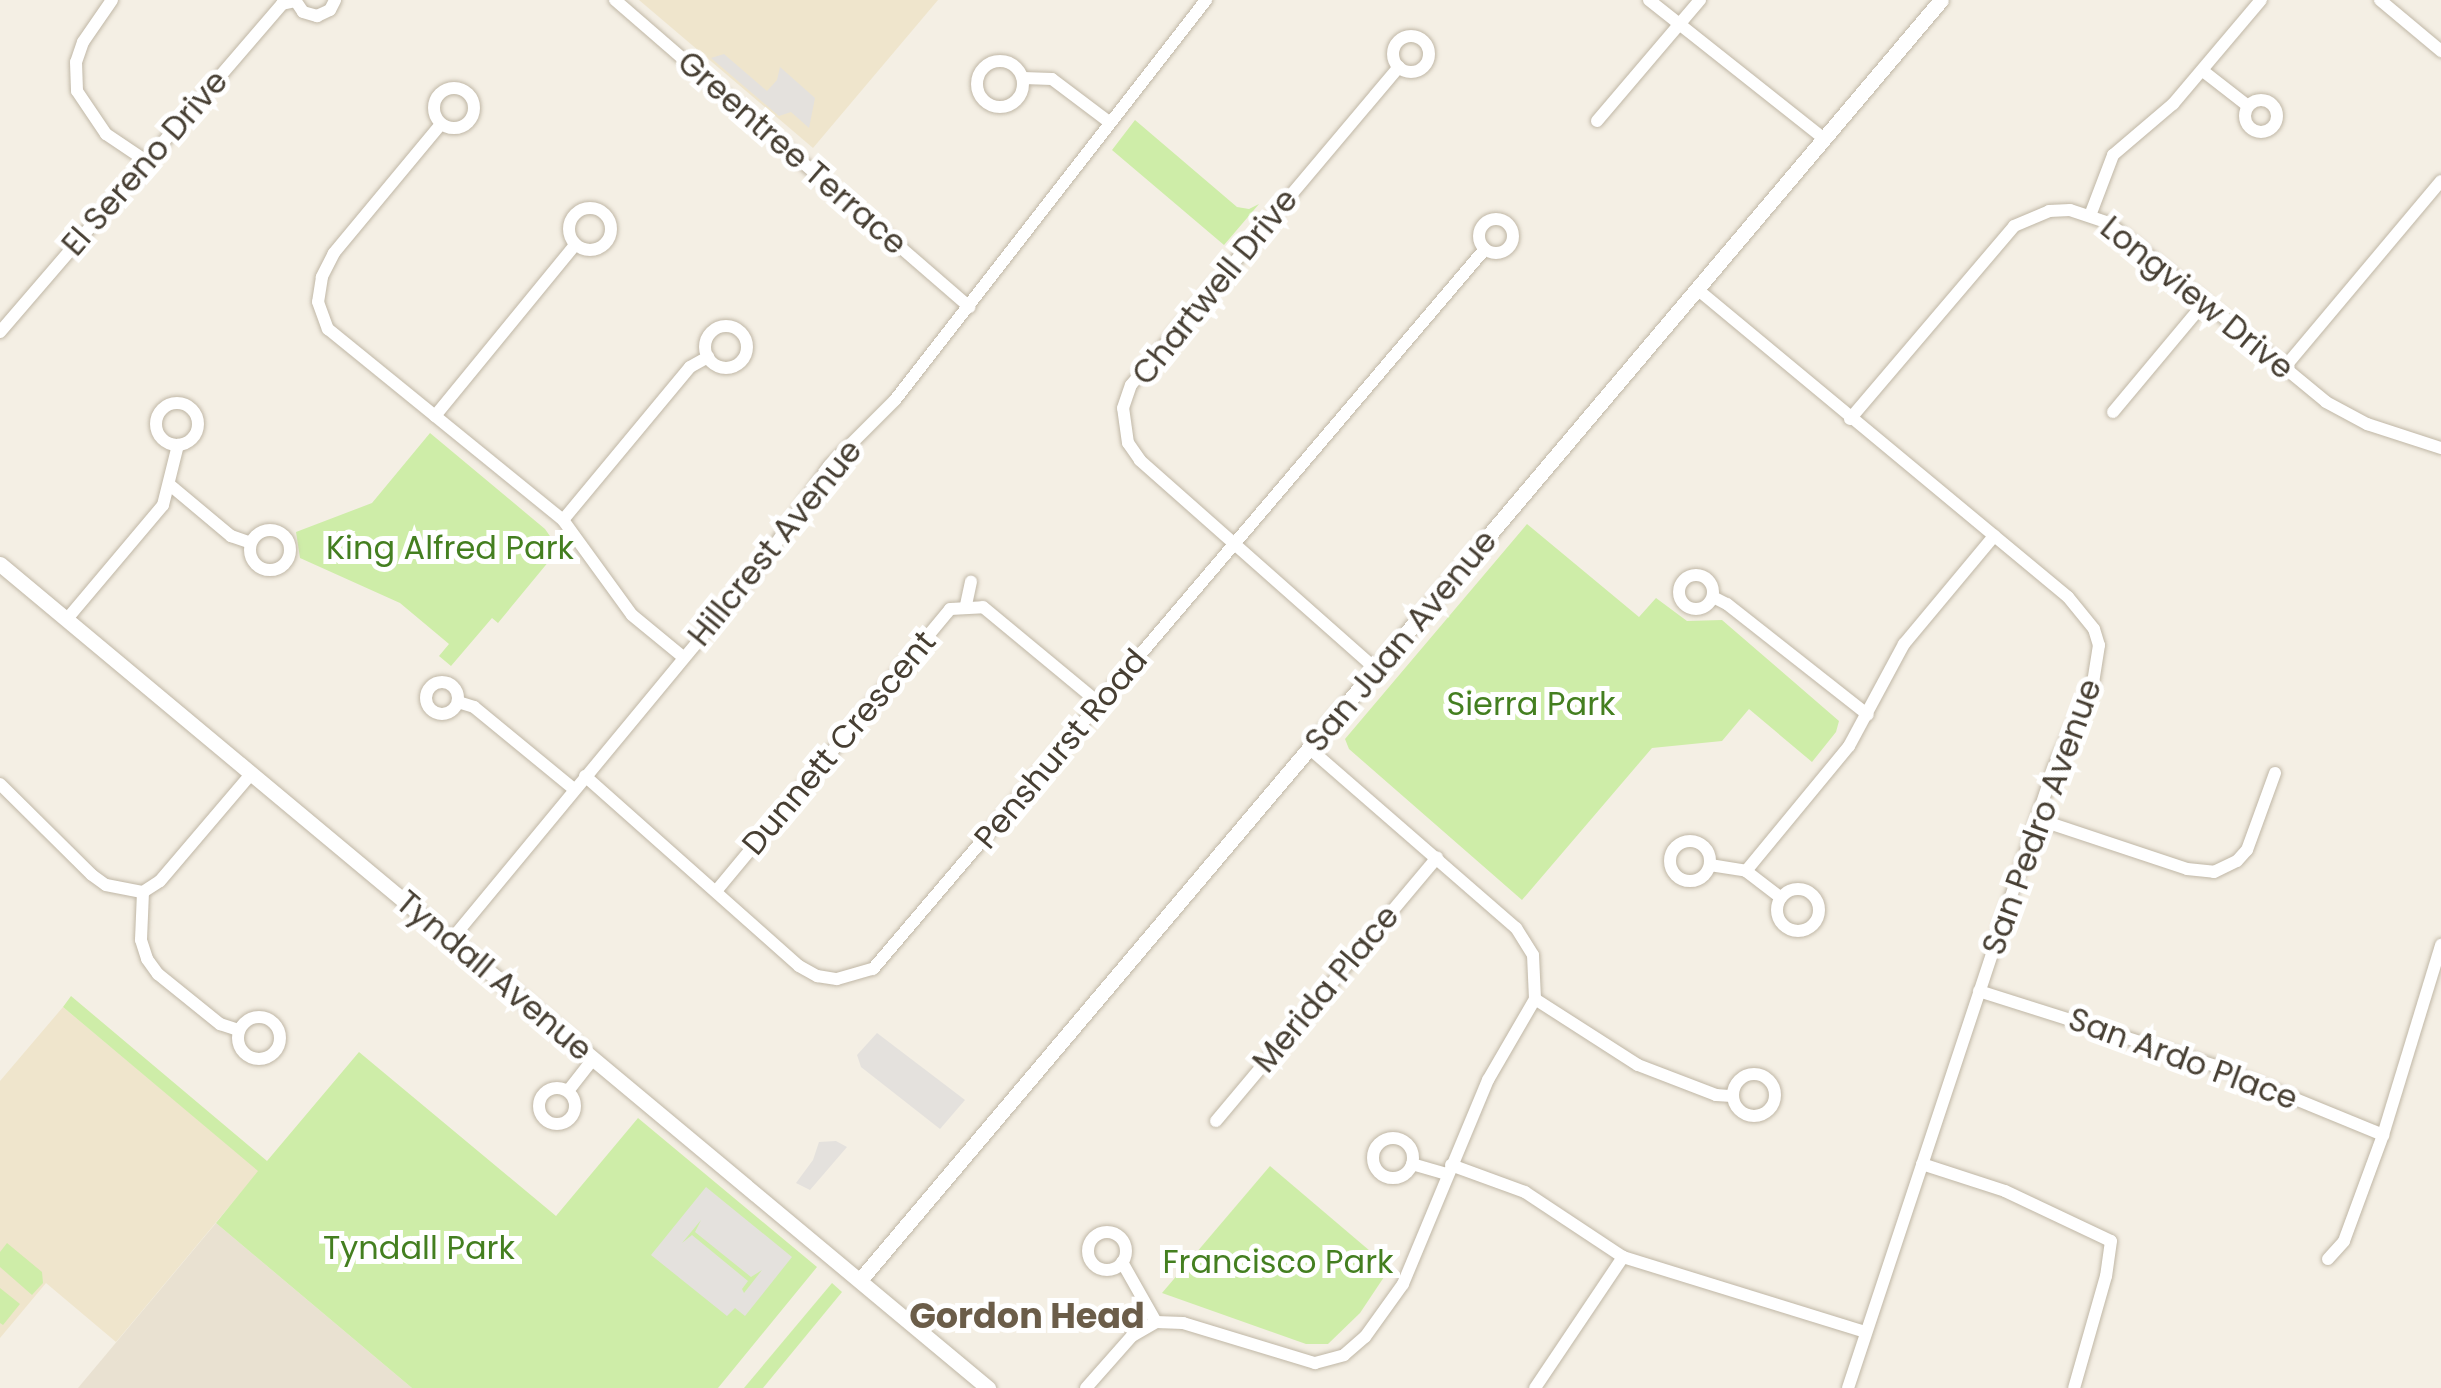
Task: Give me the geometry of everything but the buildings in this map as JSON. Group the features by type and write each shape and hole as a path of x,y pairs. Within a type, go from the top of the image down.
{"street":[{"path":"112,0 83,42 76,62 77,91 106,134 146,161"},
{"name":"El Sereno Drive","path":"0,332 282,4 295,0 303,12 317,16 330,10 335,0"},
{"name":"Greentree Terrace","path":"615,0 970,307"},
{"path":"1649,0 1823,138"},
{"path":"1596,120 1700,0"},
{"name":"San Juan Avenue","path":"860,1280 1940,0"},
{"path":"2091,214 2113,155 2173,104 2261,0"},
{"path":"2380,0 2441,51"},
{"name":"Hillcrest Avenue","path":"451,940 762,564 829,466 886,410 970,307 1200,2"},
{"name":"Chartwell Drive","path":"1378,670 1140,460 1128,443 1123,408 1131,385 1399,68"},
{"path":"2203,70 2248,106"},
{"path":"1023,78 1052,79 1110,122"},
{"path":"441,124 334,253 322,277 318,302 328,329 563,520 632,615 683,657"},
{"path":"2284,368 2441,182"},
{"name":"Longview Drive","path":"1850,419 2014,226 2048,211 2091,214 2109,223 2342,412 2441,448"},
{"path":"435,416 575,244"},
{"name":"Penshurst Road","path":"585,776 718,890 742,920 808,972 837,979 865,973 888,956 1485,249"},
{"name":"San Pedro Avenue","path":"1697,289 2081,610 2099,645 2092,683 2066,736 2037,819 1848,1388"},
{"path":"2113,412 2205,302"},
{"path":"563,520 690,367 708,357"},
{"path":"67,620 163,504 178,445"},
{"path":"170,485 231,536 251,543"},
{"path":"1746,871 1849,746 1904,644 1994,536"},
{"name":"Tyndall Avenue","path":"0,564 988,1388"},
{"name":"Dunnett Crescent","path":"966,605 971,582"},
{"path":"1712,597 1728,604 1868,715"},
{"name":"Dunnett Crescent","path":"718,890 950,610 966,605 982,607 1099,703"},
{"path":"458,702 474,707 574,789"},
{"path":"1086,1388 1132,1336 1156,1322 1183,1322 1315,1363 1344,1355 1366,1337 1404,1284 1488,1080 1535,999 1536,971 1527,940 1310,749"},
{"path":"2037,819 2187,869 2214,872 2237,862 2246,850 2275,773"},
{"path":"0,784 92,875 106,885 143,892 160,881 250,774"},
{"name":"Merida Place","path":"1216,1121 1437,858"},
{"path":"1710,865 1746,871 1781,898"},
{"path":"143,892 141,940 147,959 158,974 220,1024 239,1030"},
{"path":"2328,1260 2344,1241 2384,1134 2441,945"},
{"name":"San Ardo Place","path":"1979,990 2216,1066 2384,1134"},
{"path":"1535,999 1638,1066 1683,1084 1732,1096"},
{"path":"568,1092 593,1059"},
{"path":"1412,1164 1449,1170 1525,1192 1623,1257 1866,1332"},
{"path":"1922,1164 2005,1191 2111,1242 2106,1276 2074,1388"},
{"path":"1535,1388 1623,1257"},
{"path":"1122,1262 1156,1322"}],"shaded area":[{"path":"639,0 938,0 813,148"},
{"path":"724,54 767,91 777,80 780,67 815,98 809,128 791,112 779,116 711,58"},
{"path":"63,1007 259,1171 116,1342 46,1283 0,1338 0,1081"},
{"path":"877,1033 965,1100 940,1129 861,1067 857,1055"},
{"path":"836,1141 847,1147 810,1190 796,1183 813,1160 819,1142"},
{"path":"706,1187 792,1257 745,1316 735,1308 727,1316 651,1255","holes":["701,1220 695,1232 751,1277 762,1270 744,1293 742,1289 748,1281 692,1235 682,1243"]},
{"path":"216,1223 412,1388 78,1388"}],"green space":[{"path":"1135,120 1237,207 1249,209 1259,204 1224,245 1112,150"},
{"name":"King Alfred Park","path":"430,433 545,529 559,549 498,623 492,618 451,666 439,656 449,644 400,603 300,558 296,532 372,503"},
{"name":"Sierra Park","path":"1527,524 1639,617 1656,598 1687,621 1722,620 1839,721 1836,732 1812,762 1749,709 1722,741 1652,748 1522,900 1349,749 1345,739"},
{"name":"Tyndall Park","path":"71,996 267,1161 359,1052 556,1216 638,1118 817,1267 718,1388 412,1388 216,1223 258,1171 63,1007"},
{"name":"Francisco Park","path":"1270,1166 1390,1268 1360,1313 1328,1344 1306,1344 1162,1293"},
{"path":"7,1243 42,1272 43,1283 32,1295 0,1267 0,1252"},
{"path":"832,1283 842,1292 763,1388 744,1388"},
{"path":"0,1288 20,1304 3,1325 0,1323"}],"district":[{"name":"Gordon Head","path":"1027,1316"}]}
